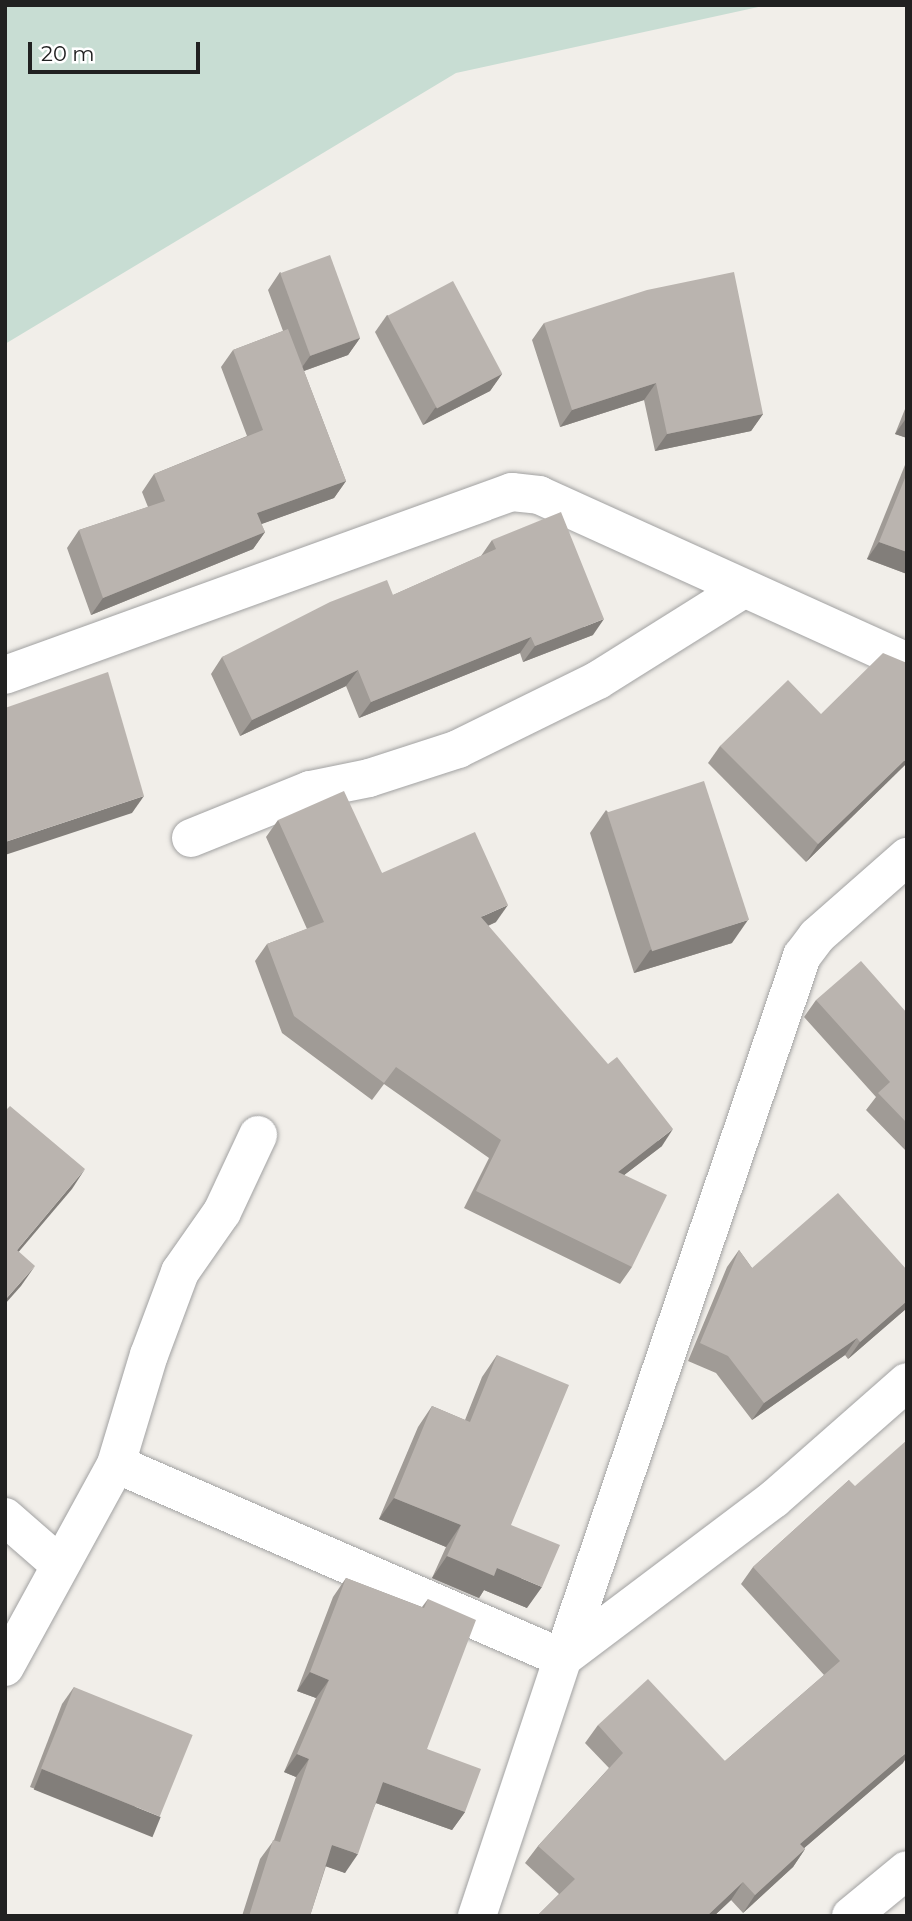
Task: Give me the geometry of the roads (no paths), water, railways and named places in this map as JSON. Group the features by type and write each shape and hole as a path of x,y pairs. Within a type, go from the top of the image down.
{"street":[{"path":"5,675 512,492 539,495 907,662"},
{"path":"191,838 310,790 369,778 458,749 622,667 743,589"},
{"path":"477,1916 802,956 817,936 907,857"},
{"path":"5,1667 116,1464 149,1355 180,1272 222,1212 258,1135"},
{"path":"563,1658 774,1499 907,1382"},
{"path":"116,1464 563,1658"},
{"path":"5,1517 60,1566"},
{"path":"851,1916 907,1870"}]}
